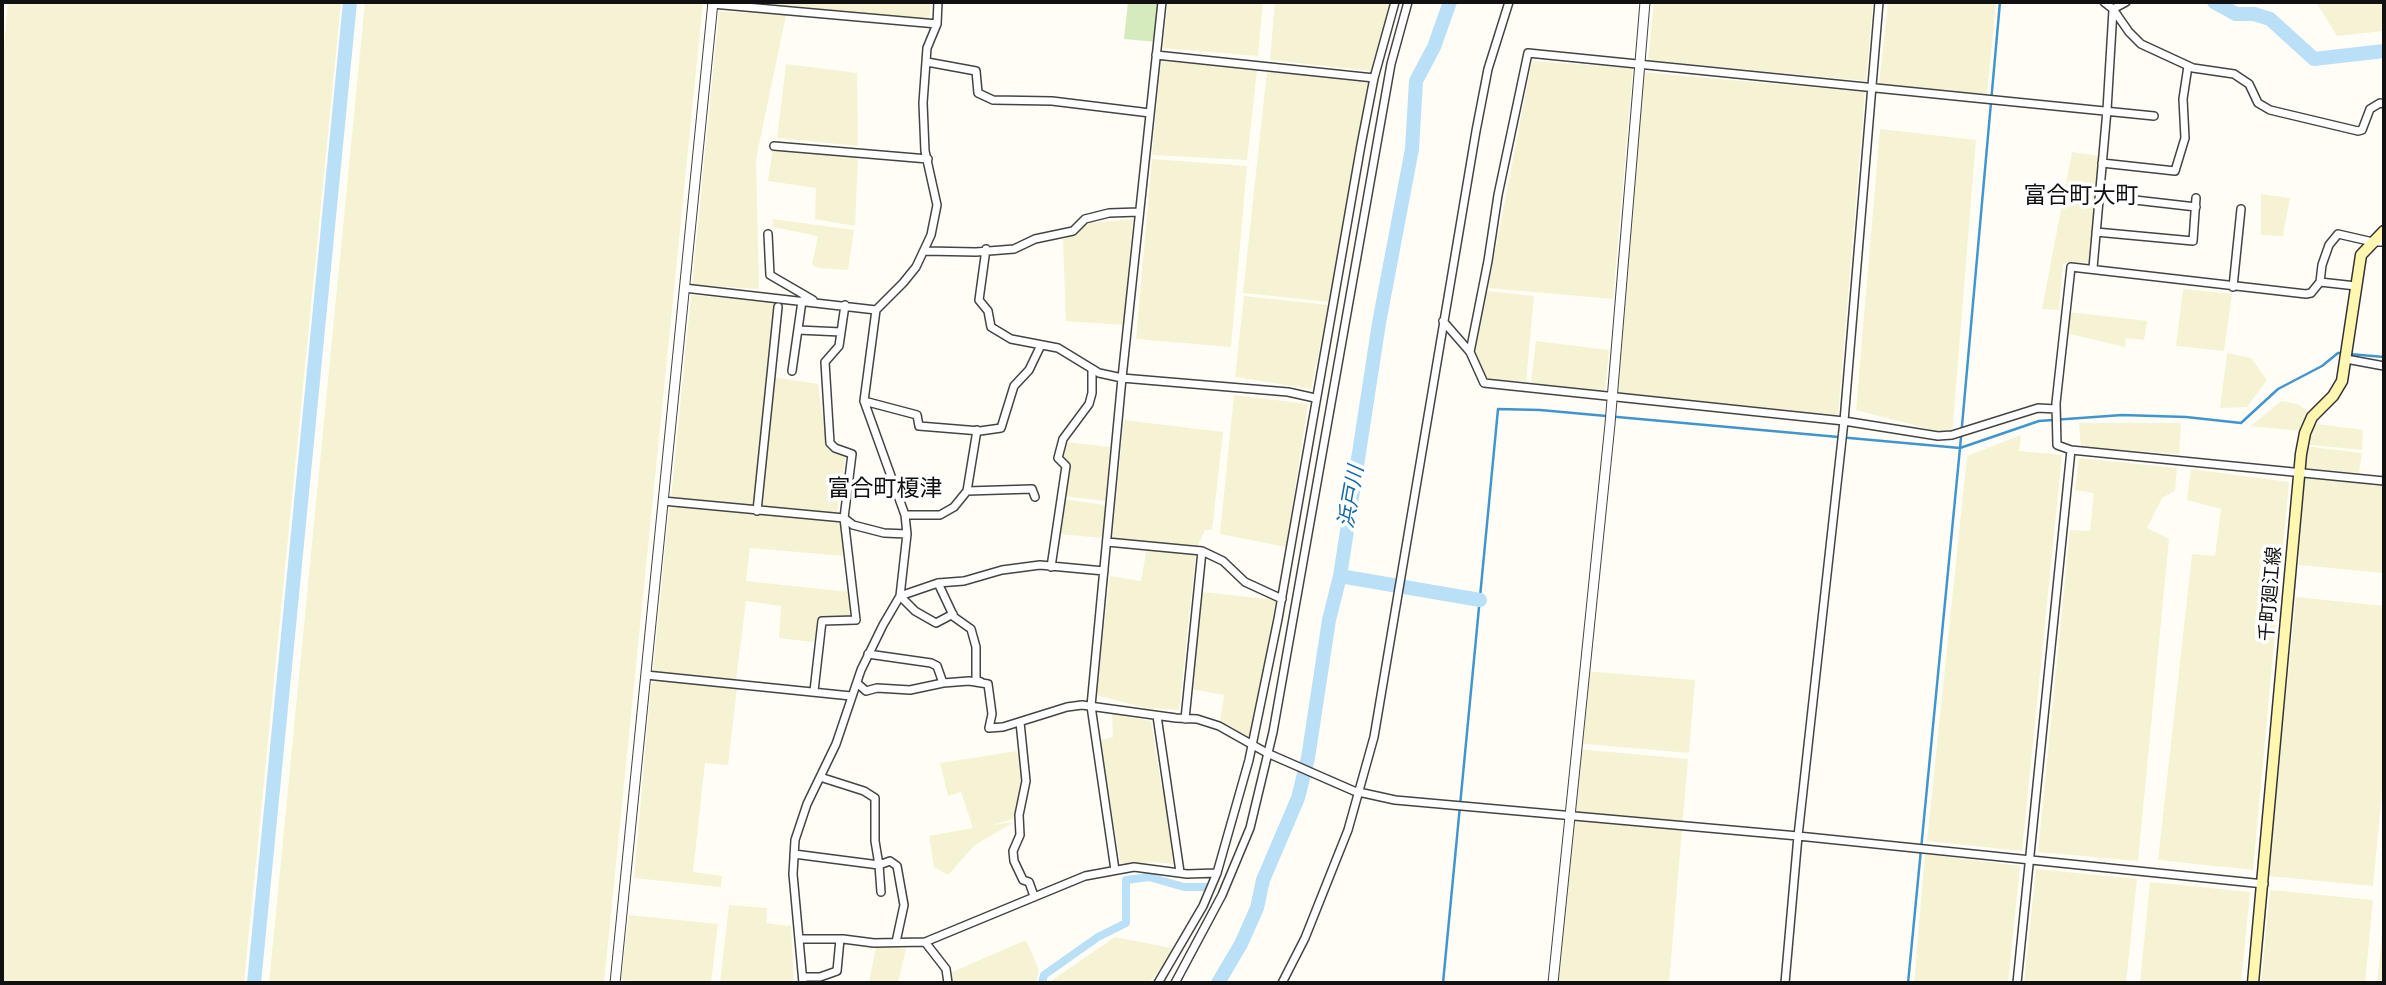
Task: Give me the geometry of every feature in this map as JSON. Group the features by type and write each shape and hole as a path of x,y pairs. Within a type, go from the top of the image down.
{"main road":[{"name":"千町廻江線","path":"2253,983 2299,472 2305,433 2312,417 2333,396 2342,381 2361,255 2379,242 2384,231"}],"street":[{"path":"840,939 837,971 803,980 793,874 795,840 807,804 836,744 868,654 900,596 907,534 905,515 864,401 876,310 903,283 925,251 937,205 923,128 927,48 937,24 938,2"},
{"path":"1115,870 1091,706 1161,2"},
{"path":"1158,983 1203,906 1217,873 1252,746 1282,599 1315,398 1374,78 1395,2"},
{"path":"1175,983 1222,895 1250,828 1273,732 1391,65 1408,2"},
{"path":"1282,983 1320,902 1348,830 1374,737 1481,106 1488,69 1509,2"},
{"path":"1553,983 1610,424 1645,2"},
{"path":"1785,983 1798,836 1844,425 1879,2"},
{"path":"2104,2 2113,9 2141,44 2188,66 2234,74 2249,85 2258,103 2270,110 2358,131 2362,130 2370,110 2380,103 2384,104"},
{"path":"2113,9 2126,2"},
{"path":"615,983 713,3 937,24"},
{"path":"2093,268 2113,9"},
{"path":"1469,352 1528,53 2154,116"},
{"path":"1156,55 1374,78"},
{"path":"927,62 976,71 978,93 993,100 1052,101 1150,113"},
{"path":"2102,163 2175,171 2185,138 2183,99 2188,66"},
{"path":"774,146 928,159"},
{"path":"2096,232 2193,241 2196,202 2099,196"},
{"path":"2233,286 2241,209"},
{"path":"925,251 976,252 986,249 1014,249 1035,239 1073,231 1085,219 1109,213 1139,212"},
{"path":"768,234 770,275 817,302"},
{"path":"2379,242 2337,234 2329,244 2320,282 2311,293 2306,294 2071,267 2056,409 2057,445 2071,450 2384,481"},
{"path":"986,249 979,300 988,311 991,327 1011,339 1058,348 1092,369 1122,378 1288,392 1315,398"},
{"path":"2320,282 2356,286"},
{"path":"684,288 876,310"},
{"path":"792,371 802,300"},
{"path":"814,691 822,621 856,621 844,517 852,454 835,448 830,443 825,362 839,345 845,305"},
{"path":"757,511 778,307"},
{"path":"1443,321 1469,352 1484,383 1938,436 1952,435 2038,408 2056,409"},
{"path":"798,330 841,331"},
{"path":"864,401 917,415 919,426 976,430 1001,428 1014,386 1029,370 1041,345"},
{"path":"2346,358 2384,366"},
{"path":"1051,567 1066,466 1058,458 1063,439 1089,404 1092,369"},
{"path":"905,515 940,515 954,507 967,491 976,430"},
{"path":"2017,983 2071,450"},
{"path":"967,491 1032,489 1035,497"},
{"path":"663,501 844,517 853,525 884,533 907,534"},
{"path":"1107,542 1202,551 1223,561 1245,582 1282,599"},
{"path":"1185,719 1202,551"},
{"path":"900,596 939,583 964,581 1003,570 1040,565 1104,571"},
{"path":"939,583 953,614 971,628 976,647 976,680 988,684"},
{"path":"900,596 915,611 936,623 953,614"},
{"path":"868,654 931,663 937,666 943,683"},
{"path":"646,675 851,696"},
{"path":"857,683 866,691 877,688 910,690 969,681 988,684"},
{"path":"988,684 992,714 989,728 1003,727 1067,707 1091,706 1197,719 1219,726 1252,746 1359,793 1395,800 1798,836 2263,884"},
{"path":"1157,716 1180,872"},
{"path":"1020,722 1026,781 1019,816 1020,835 1013,851 1014,861 1023,880 1029,882 1034,896"},
{"path":"820,777 864,791 875,798 875,841 881,892"},
{"path":"794,854 879,865 890,861 897,866 904,905 896,942"},
{"path":"800,939 840,939 874,943 925,942 1085,876 1134,867 1217,873"},
{"path":"925,942 946,969 948,983"}],"shaded area":[{"path":"8,2 341,2 244,983 2,983 2,70"},
{"path":"365,2 703,2 604,983 269,983"},
{"path":"744,2 931,2 929,20"},
{"path":"1168,2 1263,2 1258,56 1163,48"},
{"path":"1275,2 1391,2 1371,71 1270,60"},
{"path":"1654,2 1873,2 1866,81 1648,60"},
{"path":"1888,2 1996,2 1987,94 1879,85"},
{"path":"2316,2 2384,2 2384,31 2337,36"},
{"path":"719,11 786,15 756,159 759,289 692,285"},
{"path":"1161,61 1257,70 1247,160 1152,155"},
{"path":"1532,61 1633,68 1613,299 1488,288"},
{"path":"786,64 857,73 858,146 777,138"},
{"path":"1267,71 1369,82 1330,302 1243,293"},
{"path":"1641,72 1865,92 1838,415 1618,393"},
{"path":"1880,129 1976,140 1952,435 1856,410"},
{"path":"773,148 858,156 855,226 815,219 816,188 768,181"},
{"path":"2072,152 2100,156 2089,262 2063,263 2059,310 2042,309"},
{"path":"1152,159 1247,166 1231,347 1136,339"},
{"path":"2261,194 2290,198 2283,236 2261,235"},
{"path":"772,219 854,230 848,270 812,265 818,236 773,227"},
{"path":"1133,219 1123,325 1066,321 1063,240 1090,223"},
{"path":"2183,289 2232,294 2224,351 2176,346"},
{"path":"1487,291 1534,296 1526,382 1487,380 1474,350"},
{"path":"691,295 774,302 766,376 818,384 827,447 845,457 837,514 671,498"},
{"path":"1244,296 1329,305 1311,389 1235,377"},
{"path":"2068,312 2147,321 2144,340 2126,338 2125,347 2065,333"},
{"path":"1536,341 1609,350 1605,392 1531,383"},
{"path":"2227,353 2251,358 2267,380 2247,407 2220,408"},
{"path":"1234,395 1308,404 1286,547 1220,534"},
{"path":"2281,401 2298,404 2308,412 2300,431 2251,426"},
{"path":"1124,420 1223,432 1212,530 1205,530 1197,547 1112,540"},
{"path":"2079,423 2181,423 2179,454 2081,447"},
{"path":"2310,423 2363,430 2362,450 2303,444"},
{"path":"2021,435 2019,451 2062,455 2022,851 1927,841 1967,456"},
{"path":"1064,442 1110,447 1105,501 1063,496 1068,465 1061,458"},
{"path":"2305,446 2362,453 2359,473 2304,468"},
{"path":"2079,458 2177,468 2175,491 2162,498 2147,528 2169,539 2138,861 2038,852 2070,530 2090,531 2094,493 2075,490"},
{"path":"2191,469 2289,482 2253,870 2158,860 2192,554 2215,556 2221,509 2187,500"},
{"path":"2299,477 2384,485 2384,573 2299,565"},
{"path":"1063,499 1105,505 1102,538 1059,534"},
{"path":"677,506 841,522 845,556 750,548 746,581 849,592 852,618 818,618 817,638 812,642 779,638 781,606 746,601 736,680 653,671 669,509"},
{"path":"1147,547 1196,552 1179,710 1145,708 1096,695 1110,576 1141,581"},
{"path":"1202,592 1276,600 1251,738 1220,723 1224,695 1191,689"},
{"path":"2296,597 2384,606 2384,774 2373,886 2268,876"},
{"path":"1585,671 1695,680 1689,753 1575,743"},
{"path":"655,680 737,688 728,765 705,763 693,872 722,876 721,887 634,878 651,684"},
{"path":"1112,714 1151,721 1161,786 1165,790 1173,864 1153,862 1121,866 1100,740 1113,737"},
{"path":"1577,749 1688,759 1669,983 1553,983"},
{"path":"1017,751 1023,788 1013,819 993,825 1014,822 975,845 948,875 934,867 929,836 973,828 961,792 948,796 940,763"},
{"path":"1925,854 2020,866 2008,983 1914,983"},
{"path":"2036,869 2137,879 2126,983 2024,983"},
{"path":"2150,882 2250,892 2241,983 2140,983"},
{"path":"2270,890 2373,900 2365,983 2261,983"},
{"path":"729,905 767,908 766,923 791,926 794,983 720,983"},
{"path":"629,915 718,924 711,983 621,980"},
{"path":"2384,915 2384,983 2377,983"},
{"path":"1115,937 1176,949 1149,983 1048,983"},
{"path":"1026,940 1039,970 1036,983 952,983 952,972"},
{"path":"876,946 906,949 898,983 869,983"}],"green space":[{"path":"1128,2 1159,2 1157,42 1124,39"}],"waterway":[{"path":"254,983 350,2"},
{"name":"浜戸川","path":"1218,983 1241,944 1257,908 1263,880 1298,798 1308,758 1329,620 1340,576 1379,323 1412,149 1416,81 1434,47 1450,2"},
{"path":"1908,983 2000,2"},
{"path":"2214,2 2236,14 2254,14 2270,19 2314,59 2384,51"},
{"path":"1443,983 1498,409 1540,410 1960,448 2039,421 2122,415 2186,417 2241,423 2278,389 2322,366 2338,353 2343,353"},
{"path":"2349,354 2384,357"},
{"path":"1340,576 1480,600"},
{"path":"1042,983 1044,975 1098,937 1126,923 1126,880 1149,877 1184,887 1211,887"}],"district":[{"name":"富合町大町","path":"2081,197"},
{"name":"富合町榎津","path":"885,490"}]}
